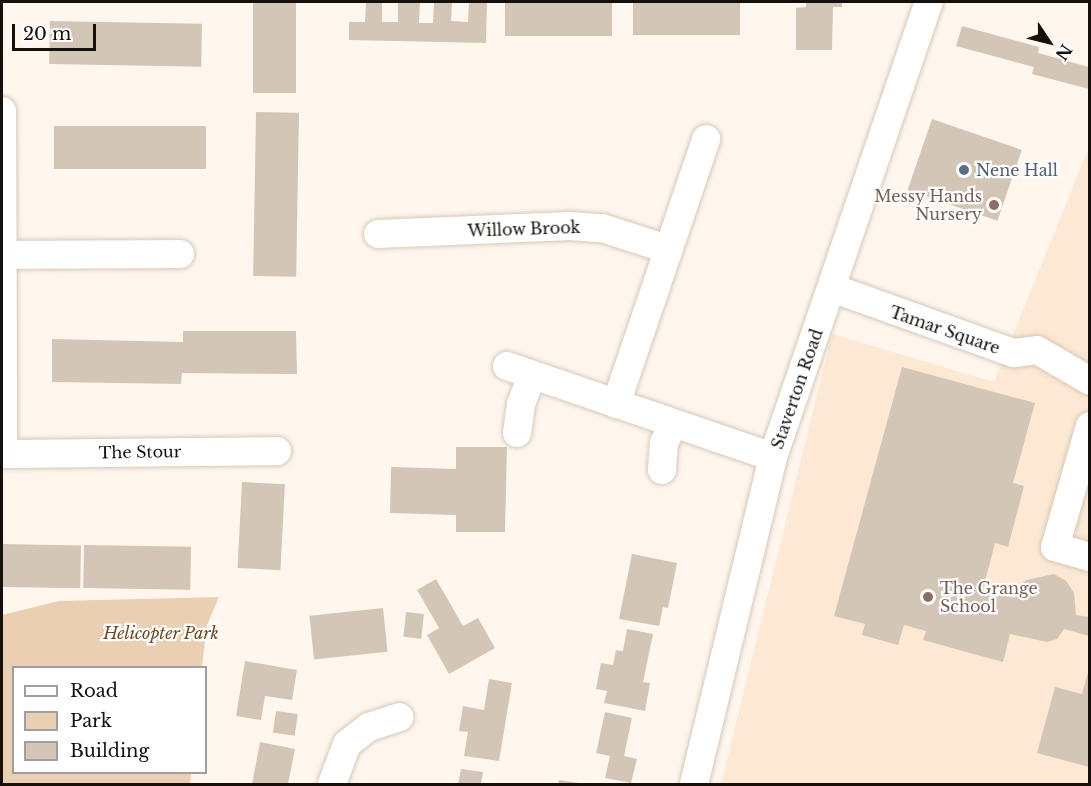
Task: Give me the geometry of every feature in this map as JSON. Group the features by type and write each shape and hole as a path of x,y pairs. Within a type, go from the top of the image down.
{"street":[{"name":"Staverton Road","path":"693,784 773,457 929,2"},
{"name":"The Stour","path":"2,111 4,255 2,454 277,451"},
{"path":"616,404 706,139"},
{"name":"Willow Brook","path":"378,234 570,226 602,228 667,249"},
{"path":"4,255 180,254"},
{"name":"Tamar Square","path":"832,288 1014,353 1037,350 1089,381"},
{"path":"517,433 521,404 519,371 773,457"},
{"path":"662,470 664,443 673,424"},
{"path":"1089,426 1055,547 1089,557"},
{"path":"332,784 347,744 369,727 399,717"}],"shaded area":[{"name":"The Grange School","path":"1089,147 1089,784 721,784 832,334 994,382"}],"green space":[{"name":"Helicopter Park","path":"219,597 207,625 202,666 12,666 12,774 191,774 190,784 2,784 2,615 59,601"}],"building":[{"path":"253,2 296,2 296,93 253,93"},
{"path":"366,2 382,2 382,22 398,22 398,2 420,2 419,23 433,23 434,2 452,2 451,21 468,22 469,2 487,2 486,43 349,40 349,22 365,22"},
{"path":"505,2 612,2 612,36 505,36"},
{"path":"633,2 740,2 740,35 633,35"},
{"path":"806,2 842,2 842,7 833,7 832,50 796,50 796,8 806,7"},
{"path":"50,21 202,24 201,67 49,64"},
{"path":"962,26 1039,47 1038,53 1089,67 1089,89 1032,74 1034,67 956,46"},
{"path":"256,112 299,113 296,277 253,276"},
{"name":"Nene Hall","path":"932,119 1022,150 997,221 908,190"},
{"path":"54,126 206,126 206,169 54,169"},
{"path":"183,331 296,331 297,374 182,373 181,384 52,382 52,339 183,342"},
{"path":"902,367 1035,403 1013,483 1024,486 1008,547 995,543 983,589 1015,598 1017,586 1027,580 1054,574 1066,581 1074,593 1076,615 1089,617 1089,636 1064,629 1057,639 1047,642 1010,634 1003,662 923,640 926,631 904,625 898,645 862,635 865,624 834,616"},
{"path":"456,447 507,447 505,532 456,532 456,515 390,513 391,467 456,469"},
{"path":"242,482 285,484 280,570 237,568"},
{"path":"2,544 81,545 80,588 2,587"},
{"path":"84,545 191,547 190,590 83,588"},
{"path":"632,554 677,563 668,608 663,607 659,626 619,619"},
{"path":"436,579 463,626 478,618 495,648 449,674 427,635 439,628 417,590"},
{"path":"383,608 388,652 314,659 309,616"},
{"path":"406,612 424,614 421,639 403,637"},
{"path":"627,629 653,634 643,682 650,683 645,711 604,703 607,691 596,689 601,663 613,665 616,650 623,651"},
{"path":"245,661 297,670 292,700 265,696 261,720 236,716"},
{"path":"1089,669 1089,767 1037,753 1055,687 1082,694"},
{"path":"489,679 512,683 499,761 464,756 468,732 459,731 463,706 484,710"},
{"path":"276,711 298,714 295,736 273,733"},
{"path":"605,712 632,718 624,756 637,759 631,783 605,778 610,756 596,753"},
{"path":"260,742 295,749 288,784 252,784"},
{"path":"461,769 483,772 481,784 458,784"},
{"path":"559,780 579,783 579,784 558,784"}],"place":[{"name":"Nene Hall","path":"964,170"},
{"name":"Messy Hands Nursery","path":"994,205"},
{"name":"The Grange School","path":"928,597"}]}
